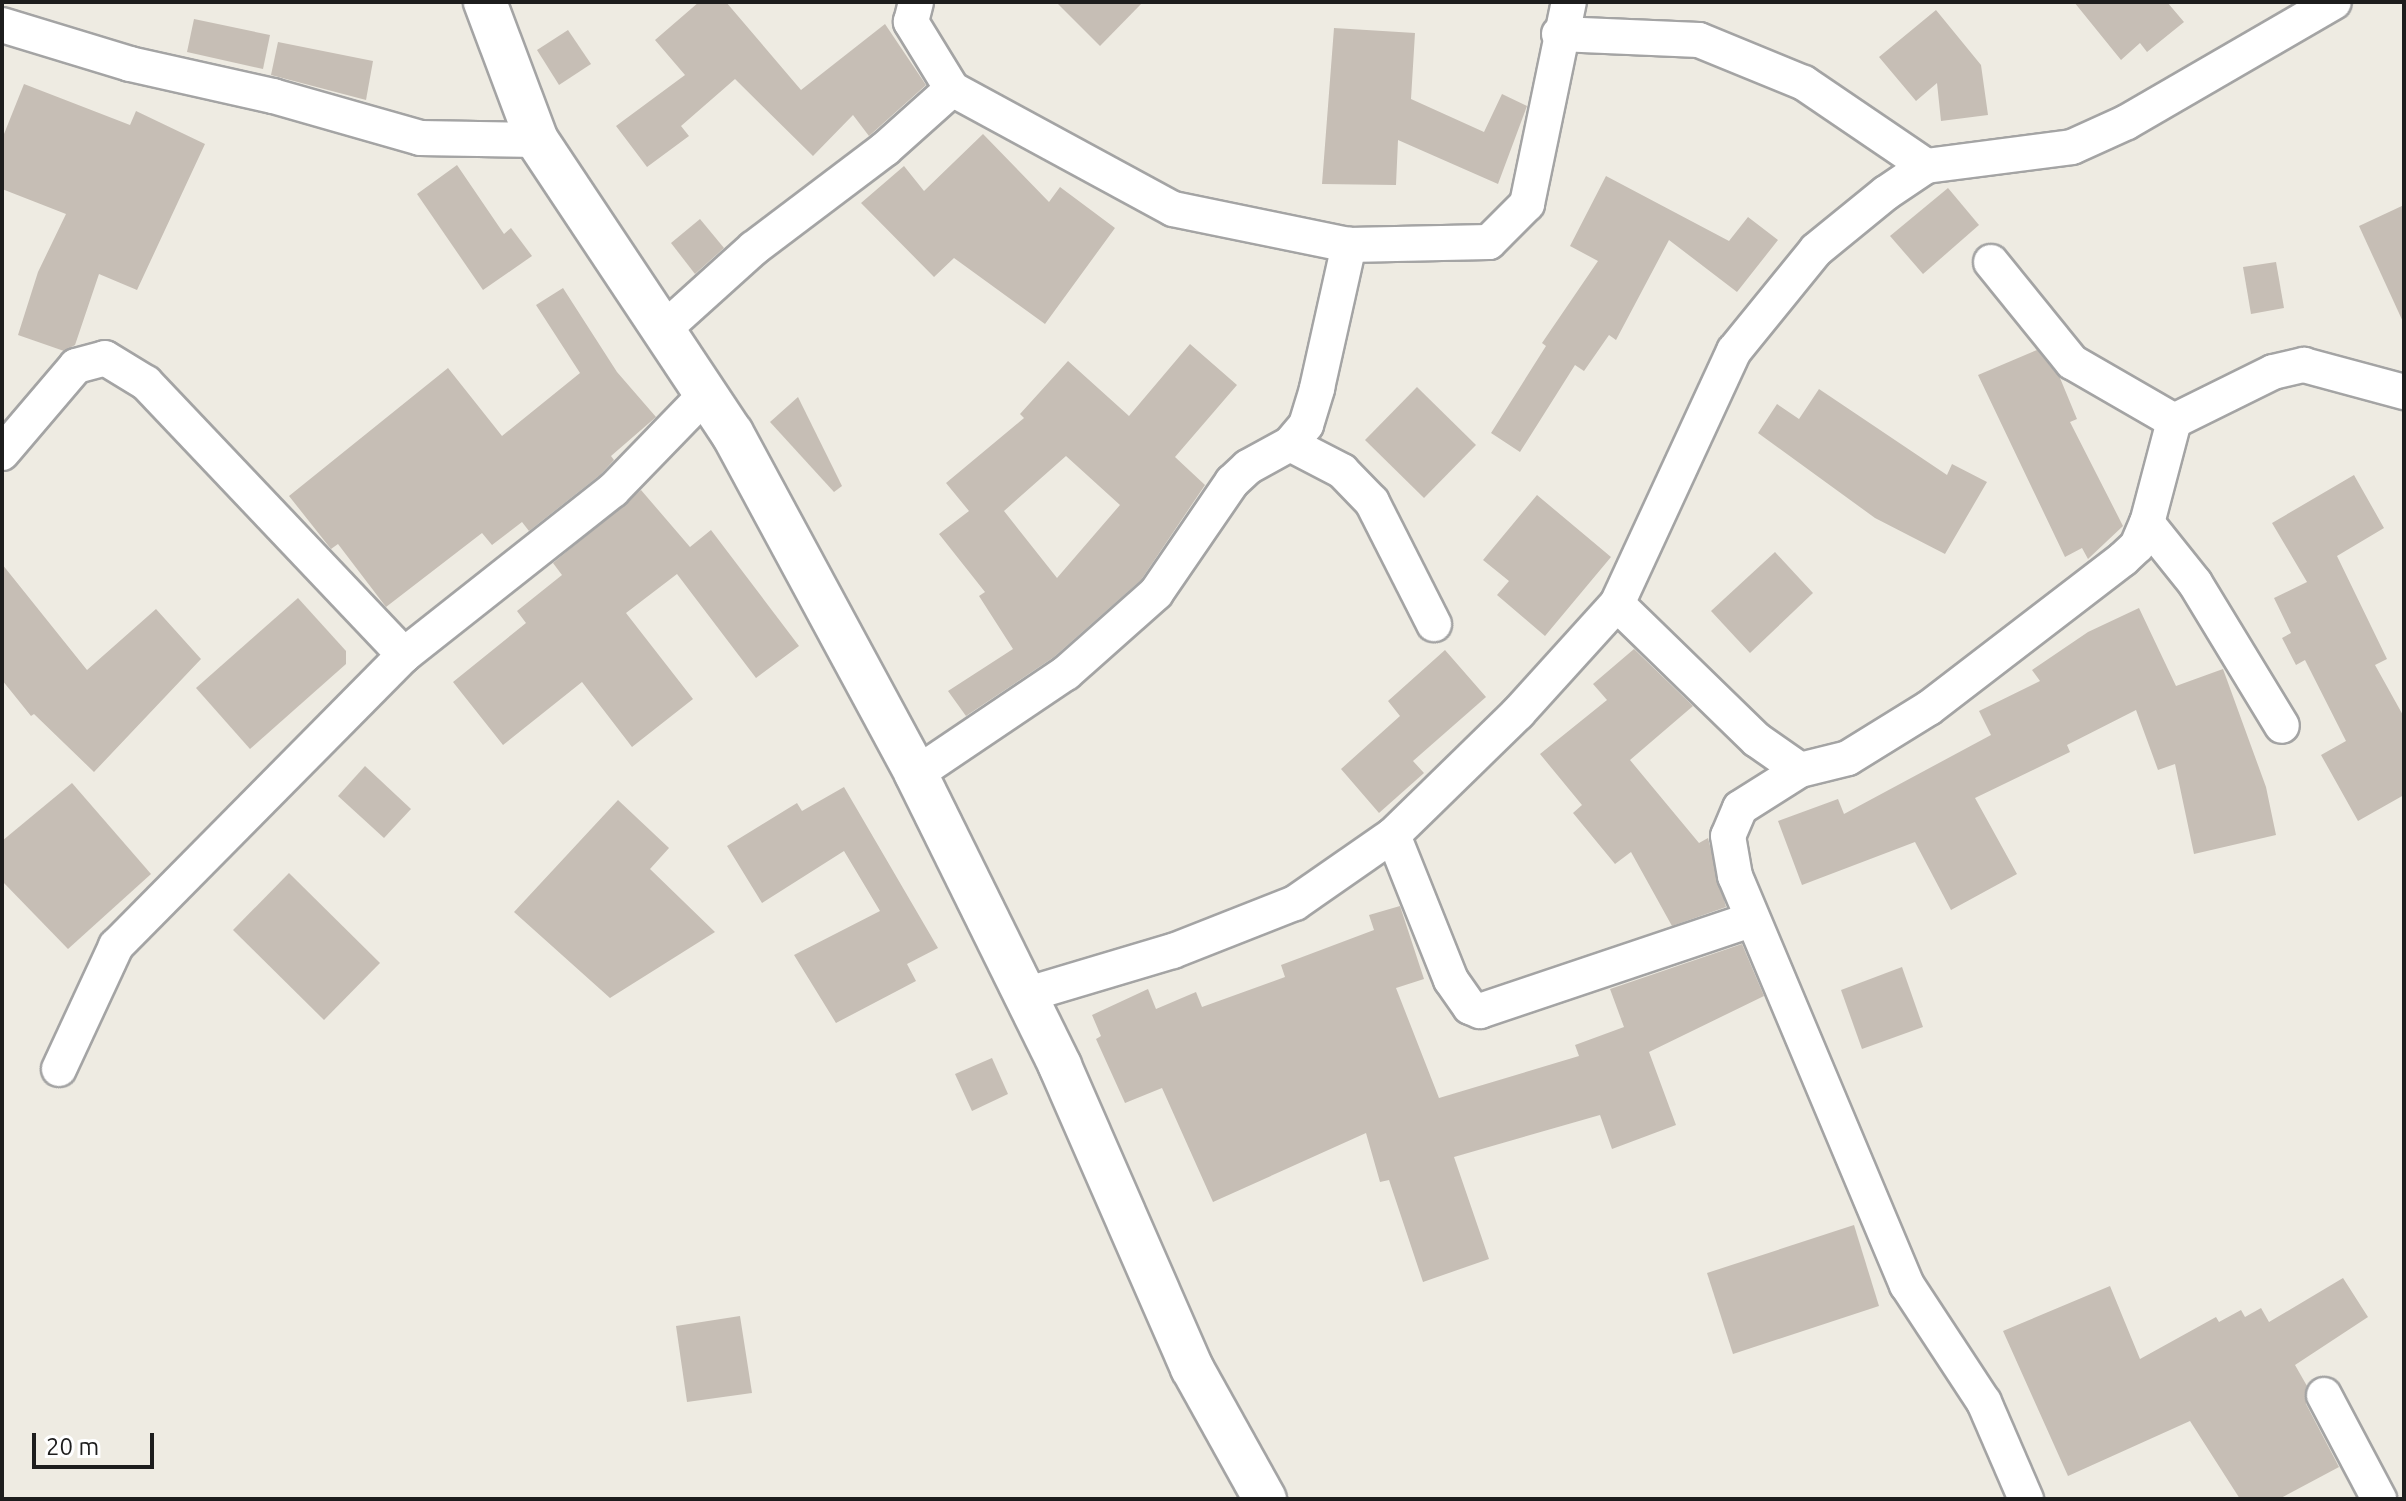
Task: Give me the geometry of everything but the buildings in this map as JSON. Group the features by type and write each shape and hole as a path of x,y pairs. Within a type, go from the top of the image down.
{"street":[{"path":"485,2 537,140 706,394 916,774 1025,995 1192,1368 1265,1499"},
{"path":"916,2 911,22 952,89 1173,209 1349,245 1489,242 1508,226 1527,204 1559,34 1569,2"},
{"path":"1025,995 1173,951 1295,903 1393,835 1518,713 1617,604 1734,351 1816,250 1926,166 2072,147 2127,122 2334,2"},
{"path":"2,25 130,64 273,96 420,138 537,140"},
{"path":"1559,34 1699,40 1804,83 1926,166"},
{"path":"663,330 754,248 885,149 952,89"},
{"path":"916,774 1066,673 1156,593 1232,482 1248,467 1290,444 1306,425 1349,245"},
{"path":"1991,262 2072,362 2174,421"},
{"path":"2,453 76,366 105,358 146,383 404,655"},
{"path":"2026,1499 1984,1402 1907,1285 1751,920 1728,836 1740,808 1800,770 1848,758 1929,708 2137,546 2147,523 2174,421 2273,372 2304,365 2404,392"},
{"path":"59,1069 116,946 404,655 613,490 706,394"},
{"path":"1290,444 1342,471 1372,502 1434,624"},
{"path":"2147,523 2195,583 2282,726"},
{"path":"1617,604 1757,740 1800,770"},
{"path":"1393,835 1451,980 1470,1007 1480,1011 1751,920"},
{"path":"2324,1395 2379,1499"}]}
